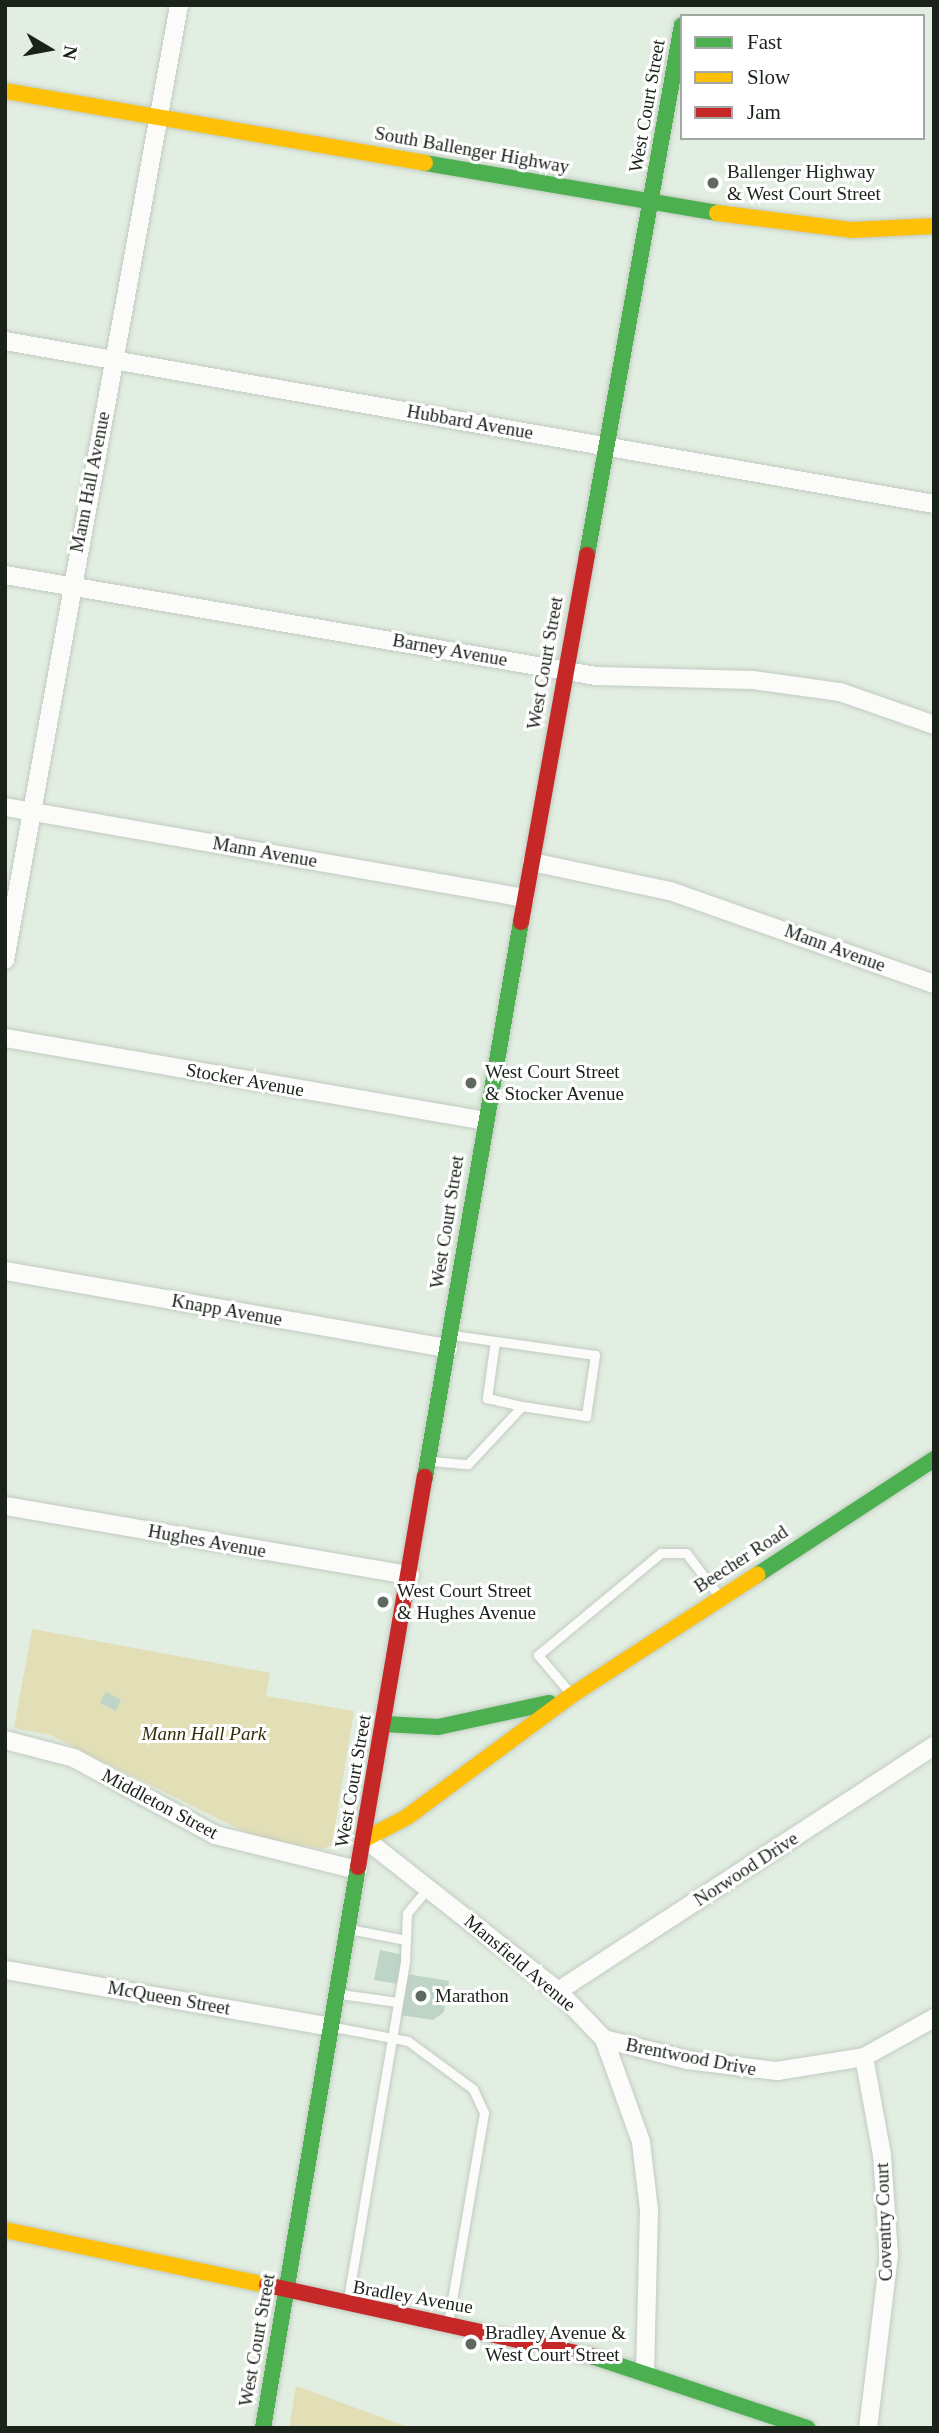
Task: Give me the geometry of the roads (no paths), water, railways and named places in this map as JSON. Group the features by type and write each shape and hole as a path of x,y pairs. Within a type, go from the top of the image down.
{"street":[{"name":"Mann Hall Avenue","path":"5,960 179,5"},
{"name":"West Court Street","path":"262,2428 385,1724 485,1122 680,37"},
{"name":"South Ballenger Highway","path":"5,91 800,226 934,226"},
{"name":"Hubbard Avenue","path":"5,341 934,505"},
{"name":"Barney Avenue","path":"5,575 565,669 827,690 934,725"},
{"name":"Mann Avenue","path":"5,807 525,898"},
{"name":"Mann Avenue","path":"532,862 670,891 934,984"},
{"name":"Stocker Avenue","path":"5,1038 485,1122"},
{"name":"Knapp Avenue","path":"5,1271 449,1341"},
{"name":"Beecher Road","path":"365,1839 407,1817 572,1695 934,1459"},
{"name":"Hughes Avenue","path":"5,1506 410,1575"},
{"name":"Beecher Road","path":"385,1724 438,1727 488,1720 572,1695"},
{"name":"Middleton Street","path":"5,1740 74,1758 215,1835 358,1870"},
{"name":"Norwood Drive","path":"558,1991 934,1746"},
{"name":"Mansfield Avenue","path":"365,1839 558,1991 604,2039 623,2079 642,2155 649,2210 645,2369"},
{"name":"McQueen Street","path":"5,1970 332,2027"},
{"name":"Brentwood Drive","path":"604,2039 748,2071 864,2057 934,2018"},
{"name":"Coventry Court","path":"864,2057 882,2155 889,2255 868,2428"},
{"name":"Bradley Avenue","path":"5,2230 645,2369 807,2428"}],"lane":[{"path":"449,1341 495,1341 595,1355 586,1416 487,1398 495,1341"},
{"path":"429,1461 468,1464 522,1406"},
{"path":"572,1695 538,1655 662,1553 686,1553 720,1597"},
{"path":"347,2306 397,2002 407,1913 429,1887"},
{"path":"348,1929 406,1940"},
{"path":"338,1994 397,2002"},
{"path":"332,2027 408,2041 473,2089 484,2113 448,2325"}],"place":[{"name":"Ballenger Highway & West Court Street","path":"713,183"},
{"name":"West Court Street & Stocker Avenue","path":"471,1083"},
{"name":"West Court Street & Hughes Avenue","path":"383,1602"},
{"name":"Marathon","path":"421,1996"},
{"name":"Bradley Avenue & West Court Street","path":"471,2344"}],"park label":[{"name":"Mann Hall Park","path":"204,1734"}]}
